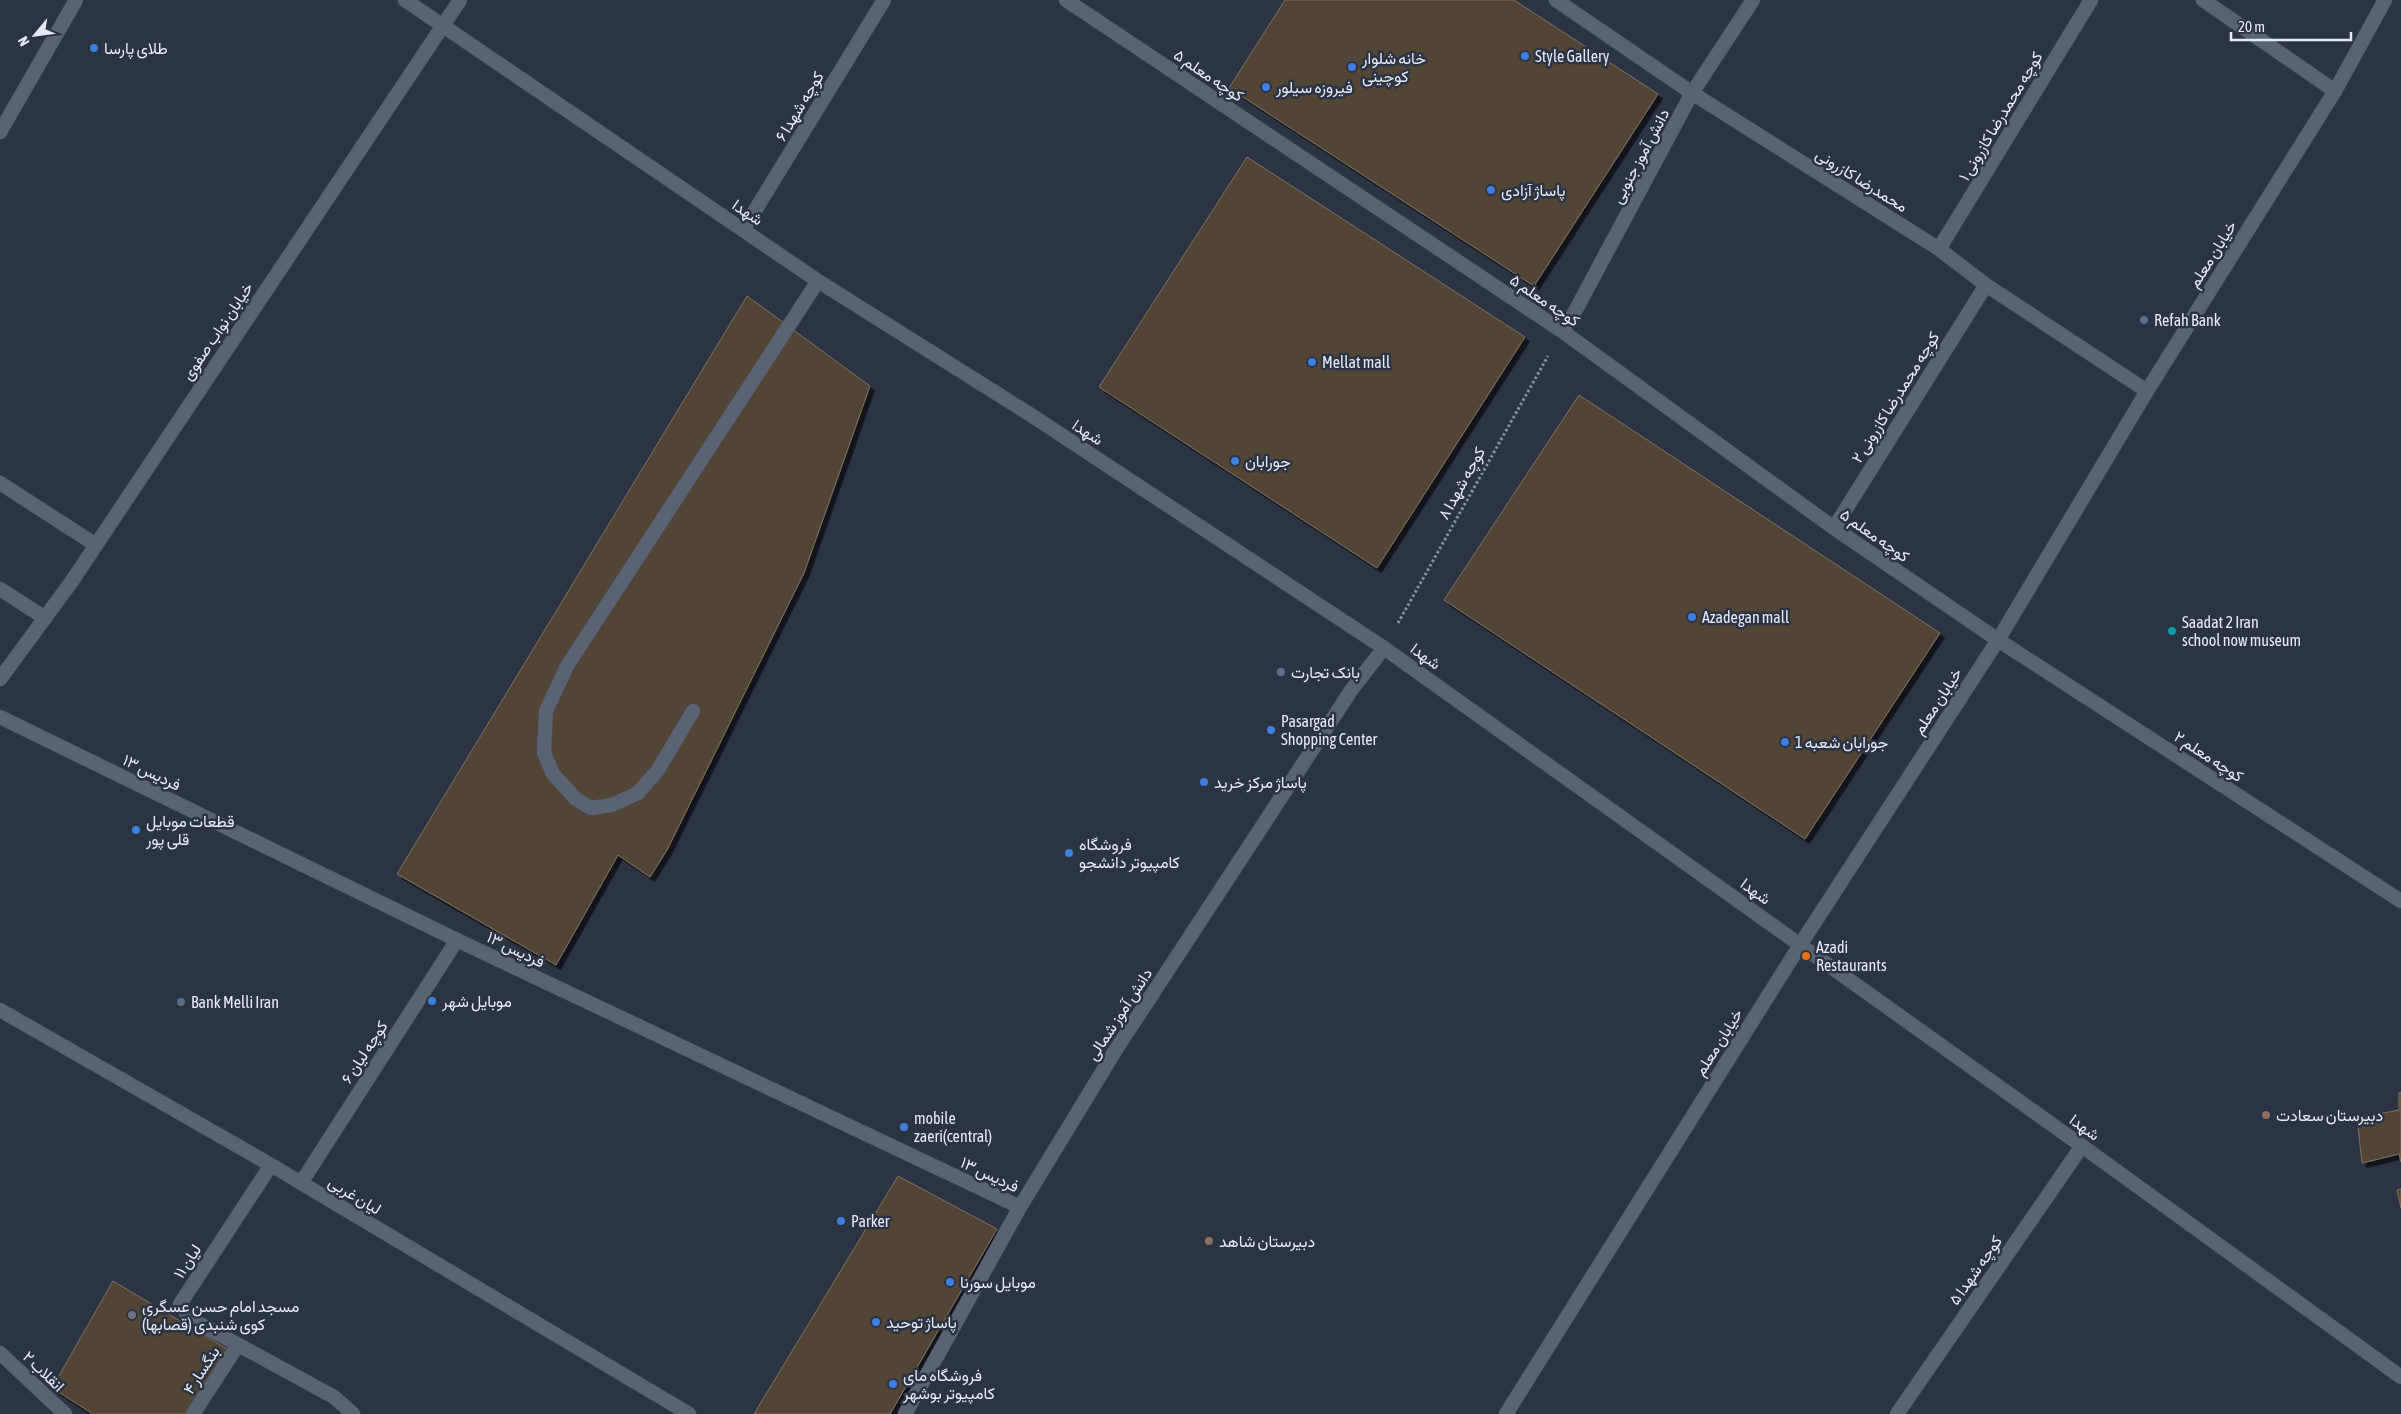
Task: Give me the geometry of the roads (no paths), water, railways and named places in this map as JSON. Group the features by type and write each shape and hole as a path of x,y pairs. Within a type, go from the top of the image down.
{"street":[{"path":"0,132 76,0"},
{"name":"شهدا","path":"405,0 818,281 1031,415 1384,648 2082,1146 2401,1377"},
{"name":"خیابان نواب صفوی","path":"0,679 96,546 460,0"},
{"name":"کوچه شهدا ۶","path":"743,230 884,0"},
{"name":"کوچه معلم ۵","path":"1066,0 1562,332 1834,528 1998,640"},
{"name":"محمدرضا کازرونی","path":"1556,0 1692,94 1939,250 1986,285 2147,391"},
{"name":"دانش آموز جنوبی","path":"1562,332 1692,94 1753,0"},
{"name":"کوچه محمدرضا کازرونی ۱","path":"1939,250 2092,0"},
{"path":"2203,0 2335,91"},
{"name":"خیابان معلم","path":"1506,1414 1800,945 1998,640 2147,391 2335,91 2385,0"},
{"path":"693,711 658,770 638,792 612,805 591,808 576,799 553,774 544,753 546,711 567,666 818,281"},
{"name":"کوچه محمدرضا کازرونی ۲","path":"1834,528 1986,285"},
{"path":"0,483 96,546"},
{"path":"0,589 45,618"},
{"name":"کوچه معلم ۲","path":"1998,640 2401,901"},
{"name":"دانش آموز شمالی","path":"905,1414 1020,1208 1115,1051 1352,689 1384,648"},
{"name":"فردیس ۱۳","path":"0,717 457,940 1020,1208"},
{"name":"کوچه لیان ۶","path":"302,1183 457,940"},
{"name":"لیان غربی","path":"0,1010 302,1183 690,1414"},
{"name":"کوچه شهدا ۵","path":"1897,1414 2082,1146"},
{"name":"لیان ۱۱","path":"271,1165 180,1304 191,1319 334,1397 353,1414"},
{"name":"بنگسار ۴","path":"193,1414 238,1345"},
{"name":"انقلاب ۲","path":"0,1353 65,1414"}],"place":[{"name":"طلای پارسا","path":"94,48"},
{"name":"Style Gallery","path":"1525,56"},
{"name":"خانه شلوار کوچینی","path":"1352,67"},
{"name":"فیروزه سیلور","path":"1266,87"},
{"name":"پاساژ آزادی","path":"1491,190"},
{"name":"Refah Bank","path":"2144,320"},
{"name":"Mellat mall","path":"1312,362"},
{"name":"جورابان","path":"1235,461"},
{"name":"Azadegan mall","path":"1692,617"},
{"name":"Saadat 2 Iran school now museum","path":"2172,631"},
{"name":"بانک تجارت","path":"1281,672"},
{"name":"Pasargad Shopping Center","path":"1271,730"},
{"name":"جورابان شعبه 1","path":"1785,742"},
{"name":"پاساژ مرکز خرید","path":"1204,782"},
{"name":"قطعات موبایل قلی پور","path":"136,830"},
{"name":"فروشگاه کامپیوتر دانشجو","path":"1069,853"},
{"name":"Azadi Restaurants","path":"1806,956"},
{"name":"موبایل شهر","path":"432,1001"},
{"name":"Bank Melli Iran","path":"181,1002"},
{"name":"دبیرستان سعادت","path":"2266,1115"},
{"name":"mobile zaeri(central)","path":"904,1127"},
{"name":"Parker","path":"841,1221"},
{"name":"دبیرستان شاهد","path":"1209,1241"},
{"name":"موبایل سورنا","path":"950,1282"},
{"name":"مسجد امام حسن عسگری کوی شنبدی (قصابها)","path":"132,1315"},
{"name":"پاساژ توحید","path":"876,1322"},
{"name":"فروشگاه مای کامپیوتر بوشهر","path":"893,1384"}]}
